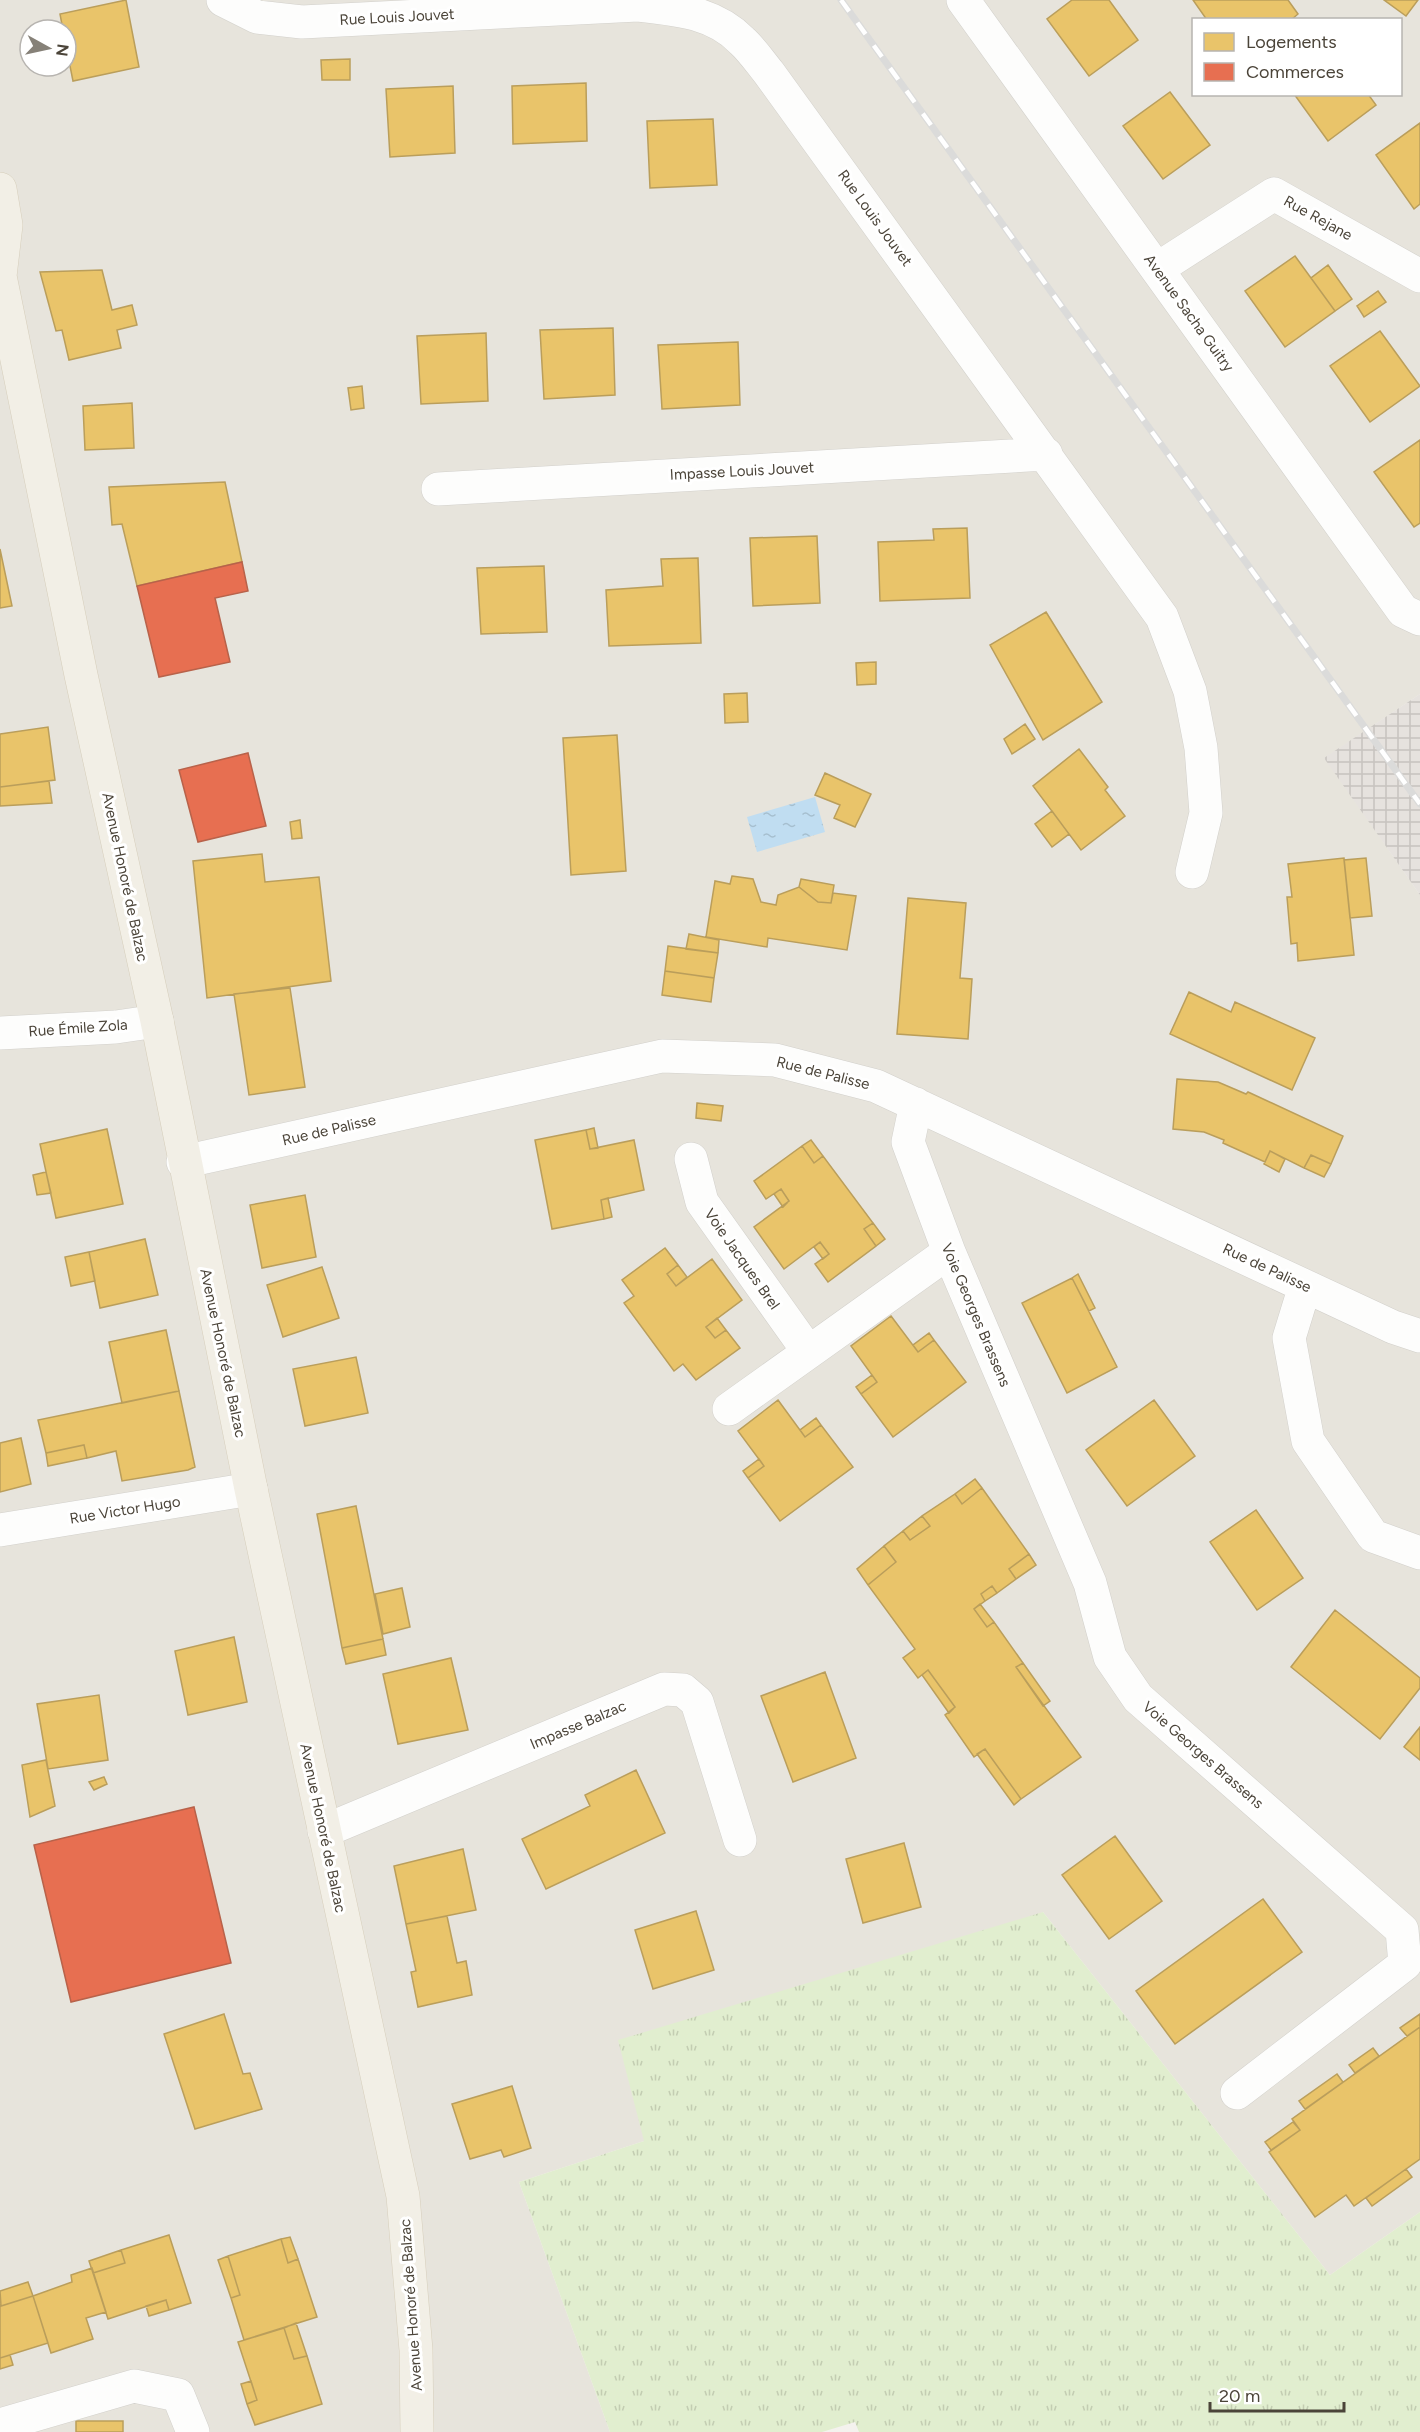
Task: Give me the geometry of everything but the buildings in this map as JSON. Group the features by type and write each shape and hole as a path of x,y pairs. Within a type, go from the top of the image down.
{"main road":[{"name":"Avenue Honoré de Balzac","path":"0,189 6,225 0,276 81,675 157,1021 183,1162 251,1489 403,2196 416,2350 417,2432"}],"street":[{"name":"Rue Louis Jouvet","path":"223,0 256,17 302,22 638,5 680,9 715,21 741,39 769,73 1162,616 1190,691 1201,748 1206,813 1192,872"},
{"name":"Avenue Sacha Guitry","path":"963,0 1403,611 1420,619"},
{"name":"Rue Rejane","path":"1157,269 1274,194 1420,276"},
{"name":"Impasse Louis Jouvet","path":"438,489 1046,454"},
{"name":"Rue Émile Zola","path":"0,1033 116,1027 157,1021"},
{"name":"Rue de Palisse","path":"183,1162 662,1056 775,1060 876,1086 1305,1286 1420,1336"},
{"name":"Voie Georges Brassens","path":"916,1104 908,1142 949,1252 1090,1583 1110,1657 1138,1698 1402,1930 1405,1964 1237,2093"},
{"name":"Voie Jacques Brel","path":"691,1159 702,1202 808,1351"},
{"path":"729,1409 949,1252"},
{"path":"1305,1286 1289,1338 1308,1441 1373,1536 1420,1553"},
{"name":"Rue Victor Hugo","path":"0,1530 251,1489"},
{"name":"Impasse Balzac","path":"324,1831 664,1689 683,1690 697,1702 740,1840"},
{"path":"0,2425 134,2386 178,2395 193,2432"}],"shaded area":[{"path":"0,0 1420,0 1420,694 1325,758 1420,895 1420,2212 1330,2275 1043,1912 644,2141 519,2182 610,2432 0,2432"},
{"path":"1420,694 1420,895 1324,758"}],"green space":[{"path":"1043,1912 1330,2275 1420,2212 1420,2432 859,2432 855,2422 822,2432 610,2432 519,2182 644,2141 618,2040"}],"water":[{"path":"815,797 825,832 757,852 747,817"}],"railway":[{"path":"841,0 1420,804"}]}
